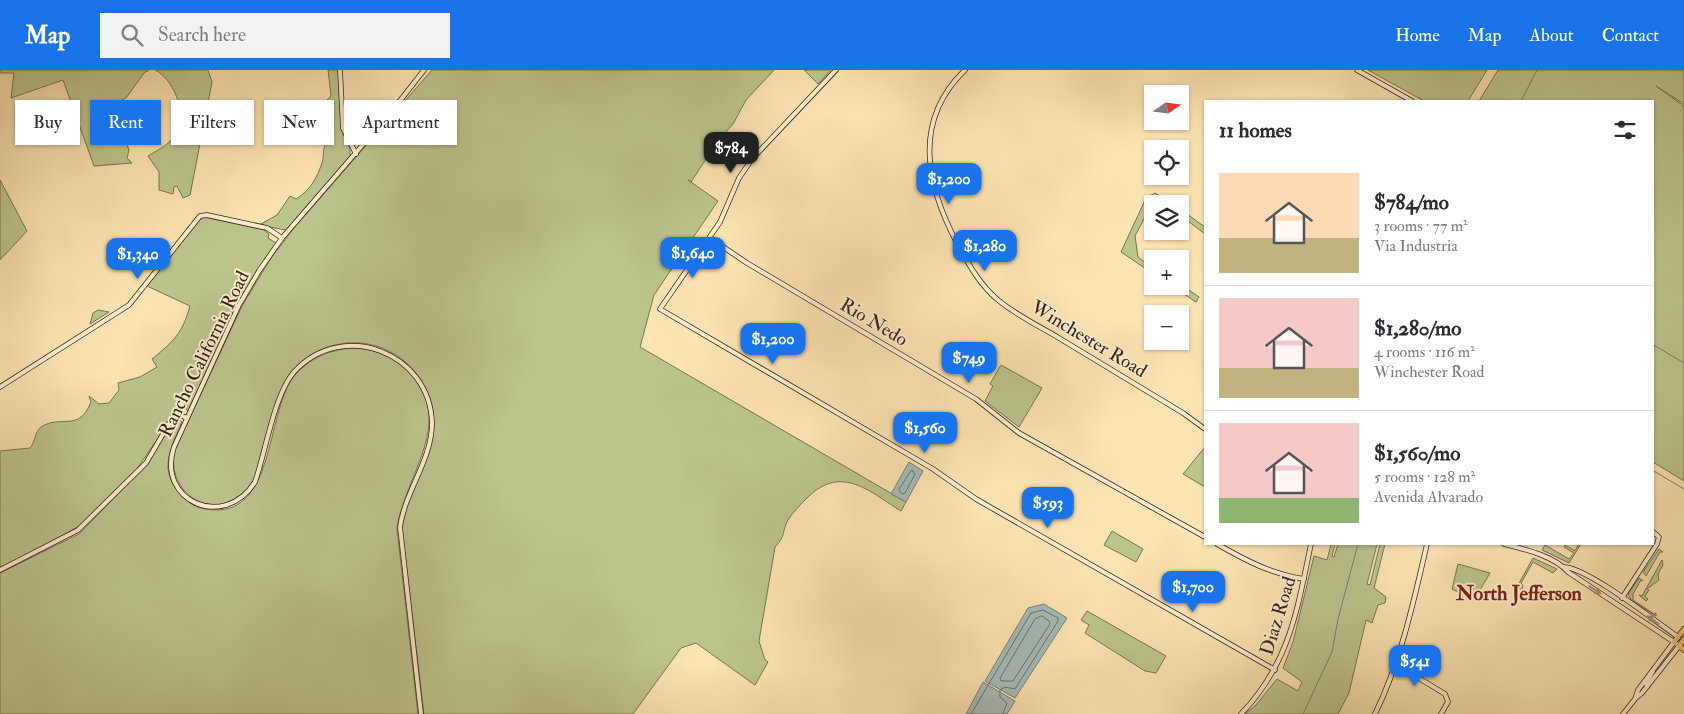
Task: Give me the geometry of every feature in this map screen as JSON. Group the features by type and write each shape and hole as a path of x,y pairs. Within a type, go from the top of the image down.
{"main road":[{"path":"1684,629 1674,642 1684,650"},
{"path":"1678,637 1684,640 1679,646"}],"street":[{"path":"340,70 344,128 356,154"},
{"name":"Rancho California Road","path":"421,714 400,527 404,505 428,446 432,422 426,396 413,373 388,353 363,346 335,347 318,353 305,362 285,385 255,482 240,500 223,507 204,506 191,501 181,492 174,480 171,467 172,452 239,305 282,238 356,154 424,70"},
{"path":"836,70 752,159 739,178 720,222 660,309 930,468 976,499 1275,670"},
{"name":"Winchester Road","path":"965,70 951,86 940,106 932,133 929,157 936,199 971,269 990,293 1004,305 1204,428"},
{"path":"1357,70 1410,100"},
{"path":"0,387 129,305 200,216 207,215 267,228 282,238"},
{"name":"Rio Nedo","path":"710,238 756,268 976,399 1019,432 1204,536"},
{"path":"0,570 78,530 146,463 173,417 180,415 187,418"},
{"path":"1622,598 1657,544 1659,537 1654,533"},
{"path":"1219,545 1261,568 1278,574 1304,579"},
{"name":"Diaz Road","path":"1241,714 1260,694 1275,670 1284,650 1304,579 1311,545"},
{"path":"1375,714 1394,664 1418,584 1427,545"},
{"path":"1507,545 1537,554 1564,567 1568,572 1674,642 1638,690 1635,699"},
{"path":"1564,567 1571,567 1622,598 1678,637"},
{"path":"1623,714 1679,646"},
{"path":"1394,664 1445,694 1448,702 1441,714"},
{"path":"1647,687 1646,684 1653,669"}],"green space":[{"path":"0,70 149,70 144,73 126,98 122,100 90,100 90,145 127,145 129,150 127,158 132,163 94,166 80,127 80,100 70,100 63,80 11,98 14,73 0,73"},
{"path":"155,70 208,70 212,82 208,100 178,100 173,88 162,74"},
{"path":"328,70 338,70 341,129 344,136 344,145 348,145 350,149 350,156 286,230 259,225 277,215 290,196 296,199 306,192 313,183 323,160 325,147 326,145 334,145 334,100 327,100 331,96"},
{"path":"432,70 774,70 746,100 733,124 717,142 691,182 688,180 718,201 654,295 640,347 906,502 901,511 856,484 844,482 820,487 795,511 788,520 783,536 775,547 759,641 765,660 768,662 755,685 696,643 681,648 633,714 424,714 402,528 407,508 428,450 433,431 433,412 428,392 415,372 403,360 382,348 359,343 339,344 312,354 296,367 283,387 258,470 252,484 244,494 231,503 217,506 204,504 192,498 183,489 176,476 174,462 176,447 242,306 271,258 295,227 367,145 457,145 457,100 406,100"},
{"path":"804,70 831,70 818,84"},
{"path":"1368,70 1487,70 1469,100 1422,100"},
{"path":"1498,70 1684,70 1684,104 1656,86 1684,106 1684,481 1654,463 1654,100 1480,100"},
{"path":"171,140 171,145 200,145 190,195 183,198 177,186 174,187 173,194 159,190 159,172 148,156"},
{"path":"0,180 27,231 0,260"},
{"path":"1144,202 1144,219 1135,236 1138,257 1144,262 1144,268 1121,252"},
{"path":"1189,215 1204,226 1204,233 1189,222"},
{"path":"204,217 264,230 269,234 268,238 276,243 239,301 188,411 186,409 189,400 182,397 168,421 159,428 161,434 134,473 81,525 32,553 0,567 0,451 30,448 41,427 48,423 75,420 81,417 91,402 89,396 99,404 109,403 119,390 118,383 140,377 157,367 152,359 176,336 184,324 190,306 147,286 194,224"},
{"path":"1189,290 1199,297 1196,302 1186,295 1189,295"},
{"path":"98,310 109,312 90,324 93,313"},
{"path":"352,348 375,351 401,365 422,389 428,408 429,428 424,448 402,509 397,529 418,714 0,714 0,573 79,534 146,465 170,426 178,418 182,422 172,445 168,463 169,474 175,488 190,503 200,508 219,510 237,504 251,492 260,475 268,454 279,410 286,391 295,375 320,356"},
{"path":"1001,365 1042,388 1019,427 985,401 993,386 990,384"},
{"path":"1204,448 1204,486 1183,474"},
{"path":"1112,531 1143,549 1136,562 1104,545"},
{"path":"1331,545 1335,545 1332,556 1334,557 1338,545 1377,545 1367,584 1370,585 1380,545 1385,545 1374,588 1386,597 1385,603 1378,605 1372,623 1366,620 1349,693 1338,714 1245,714 1256,705 1277,679 1298,691 1302,682 1283,668 1293,642 1314,556 1327,560"},
{"path":"1545,545 1569,559 1574,553 1564,547 1565,545 1575,551 1578,545 1580,545 1569,563 1542,550"},
{"path":"1659,549 1663,552 1660,552 1646,576 1643,572"},
{"path":"1533,558 1557,569 1553,573 1533,562 1521,583 1523,586 1522,590 1517,587"},
{"path":"1662,560 1663,565 1658,574 1659,580 1647,589 1649,590 1645,596 1648,599 1646,601 1639,595 1642,596"},
{"path":"1458,564 1490,573 1474,600 1452,589"},
{"path":"1639,578 1643,581 1641,580 1633,594 1633,600 1654,614 1656,613 1656,616 1631,600 1628,594"},
{"path":"1087,611 1166,656 1156,673 1145,671 1085,633 1089,625 1081,620"}],"water":[{"path":"909,462 923,471 906,502 891,494"},
{"path":"1044,604 1067,618 1015,698 985,681 1028,608"},
{"path":"983,682 1015,701 1007,714 966,714"}],"waterway":[{"path":"1522,100 1537,70"},
{"path":"1654,345 1684,363"},
{"path":"1654,471 1684,489"},
{"path":"1303,714 1332,652 1338,619 1358,545"}],"district":[{"name":"North Jefferson","path":"1519,593"}]}
